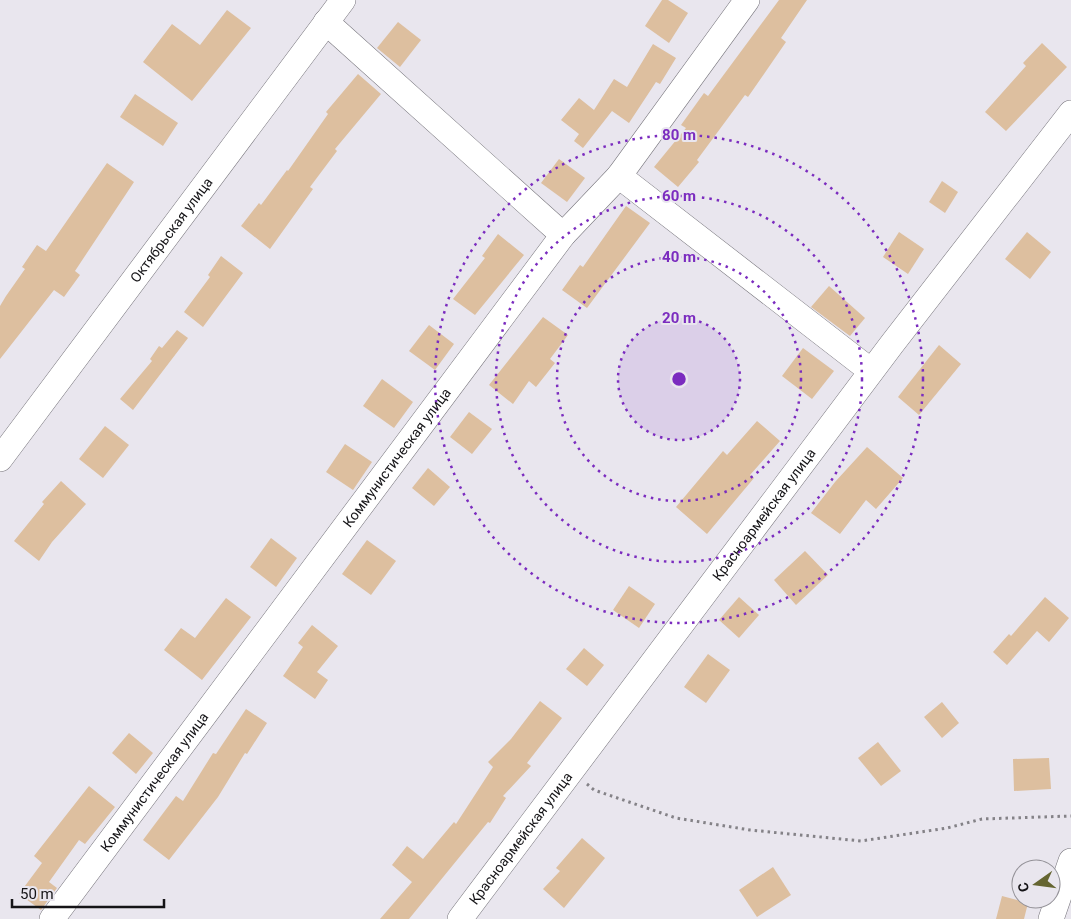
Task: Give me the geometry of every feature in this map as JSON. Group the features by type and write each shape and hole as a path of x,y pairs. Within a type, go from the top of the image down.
{"street":[{"name":"Октябрьская улица","path":"0,459 343,0"},
{"name":"Коммунистическая улица","path":"52,919 563,235 619,176 747,0"},
{"path":"326,22 563,235"},
{"name":"Красноармейская улица","path":"460,919 871,371 1071,113"},
{"path":"619,176 871,371"},
{"path":"1050,919 1071,861"}],"path":[{"path":"571,771 594,790 676,818 750,830 861,841 947,828 982,819 1071,816"}],"building":[{"path":"662,0 668,0 688,13 669,43 645,26"},
{"path":"779,0 807,0 781,38 786,42 764,74 748,97 745,95 697,160 699,162 678,187 654,167 686,128 681,125 704,93 708,96"},
{"path":"227,10 251,28 192,101 143,62 172,24 200,45"},
{"path":"398,22 421,40 400,67 377,48"},
{"path":"1042,43 1067,67 1006,131 985,112 1026,66 1023,63"},
{"path":"653,44 676,58 660,84 656,82 629,123 612,111 583,148 574,141 579,134 561,120 579,98 594,110 614,79 627,87"},
{"path":"358,74 381,94 335,149 337,151 310,187 313,189 270,249 241,226 259,203 261,205 288,171 328,114 326,112"},
{"path":"135,94 178,123 163,146 120,117"},
{"path":"559,159 585,178 567,202 541,183"},
{"path":"107,163 134,182 75,271 80,275 64,297 54,290 0,359 0,306 25,269 22,267 37,245 46,251"},
{"path":"942,181 958,192 945,213 929,202"},
{"path":"626,206 650,223 587,308 562,290 580,265 583,267"},
{"path":"899,232 924,249 908,274 883,257"},
{"path":"1027,232 1051,252 1030,279 1005,259"},
{"path":"498,234 524,255 475,315 453,299 485,258 482,256"},
{"path":"221,256 243,273 203,327 184,312 210,277 208,275"},
{"path":"829,286 865,318 850,336 811,307"},
{"path":"543,317 568,335 550,359 555,363 536,387 529,381 513,404 489,385"},
{"path":"429,325 454,344 435,370 409,351"},
{"path":"177,330 188,338 133,410 120,399 152,361 150,359 159,346 162,348"},
{"path":"939,345 961,364 919,415 898,397"},
{"path":"803,348 834,371 812,399 782,376"},
{"path":"382,379 413,402 394,428 363,406"},
{"path":"469,412 492,429 472,454 450,437"},
{"path":"757,421 780,441 750,475 754,478 707,534 676,507 723,451 727,455"},
{"path":"105,426 129,445 103,478 79,459"},
{"path":"345,444 372,462 353,490 326,472"},
{"path":"867,447 903,478 876,509 866,500 840,534 811,513 835,482"},
{"path":"428,468 450,487 434,506 412,488"},
{"path":"61,481 86,504 52,542 39,561 14,541 44,504 42,502"},
{"path":"271,538 297,558 276,587 250,567"},
{"path":"367,540 396,561 371,595 342,574"},
{"path":"805,551 828,575 796,605 774,580"},
{"path":"629,586 655,604 639,628 613,610"},
{"path":"739,597 759,615 739,638 719,620"},
{"path":"1045,597 1069,618 1049,642 1037,631 1007,665 993,652 1009,634 1011,636"},
{"path":"226,598 251,617 202,680 164,650 181,628 195,638"},
{"path":"312,625 338,646 317,672 328,680 315,699 283,676 303,647 298,643"},
{"path":"584,648 604,665 587,686 566,669"},
{"path":"708,654 730,670 706,703 684,687"},
{"path":"540,701 562,718 527,763 531,766 503,796 506,798 490,823 488,822 409,919 380,919 412,882 392,865 407,846 423,859 454,822 456,824 493,767 488,762 511,739"},
{"path":"942,702 959,723 942,738 924,717"},
{"path":"246,709 267,723 247,754 245,753 218,797 169,860 143,840 176,796 183,801 213,753 216,754"},
{"path":"129,733 153,753 136,774 112,753"},
{"path":"878,742 901,771 881,786 858,758"},
{"path":"1049,758 1051,789 1014,791 1013,759"},
{"path":"89,786 115,807 85,844 79,840 49,882 57,888 41,910 19,894 42,863 34,856"},
{"path":"582,838 605,858 564,908 543,889 560,871 556,868"},
{"path":"773,867 791,895 757,917 739,890"},
{"path":"1002,896 1011,898 1011,909 1026,909 1024,919 996,919"}]}
